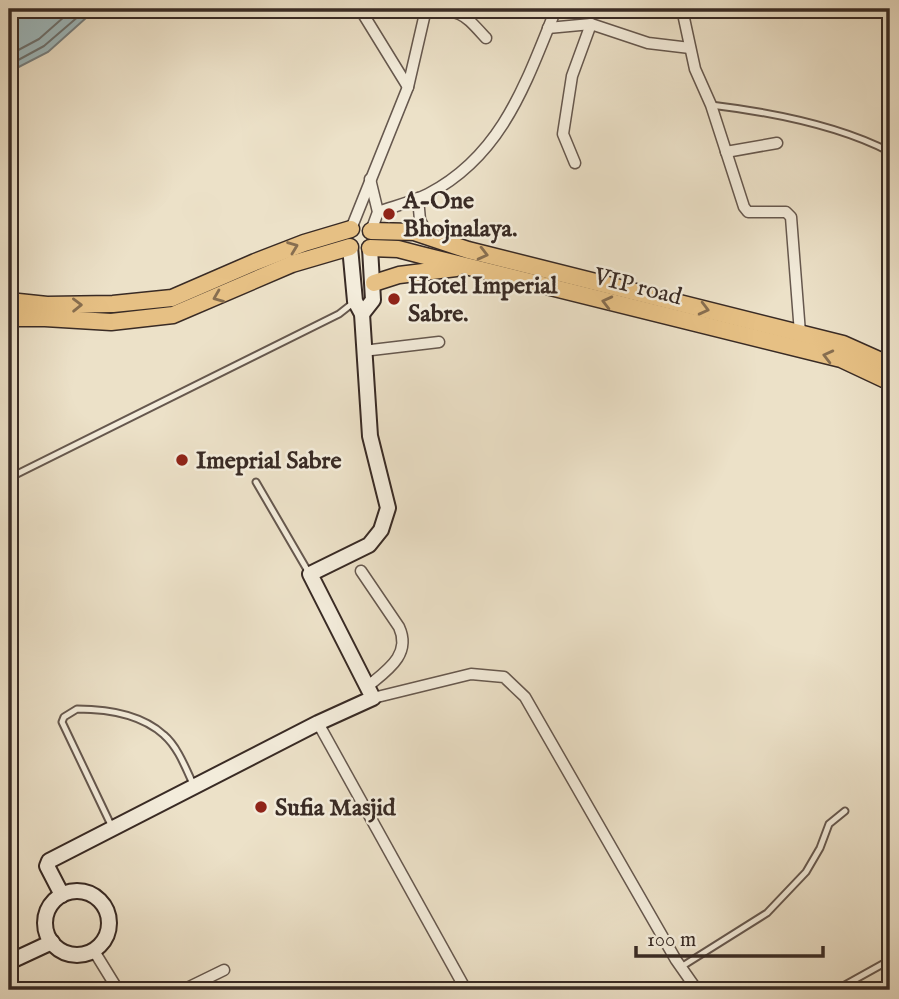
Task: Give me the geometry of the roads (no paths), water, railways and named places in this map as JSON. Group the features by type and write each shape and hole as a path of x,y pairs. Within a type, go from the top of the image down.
{"main road":[{"path":"9,301 47,305 113,304 172,298 267,257 359,225 371,231 374,240 370,248 359,252 350,247 347,237 351,229"},
{"name":"VIP road","path":"371,231 414,232 468,250 843,344 890,365"},
{"path":"9,318 45,317 111,322 173,315 292,264 350,247"},
{"name":"VIP road","path":"370,248 398,249 841,359 890,382"},
{"path":"374,283 400,275 465,267"}],"street":[{"path":"360,9 408,87"},
{"path":"378,212 418,198 463,172 492,143 522,90 556,9"},
{"path":"682,9 690,48 746,210 786,212 791,217 800,333"},
{"path":"351,229 408,87 426,10 459,12 486,38"},
{"path":"548,27 591,24 648,43 690,48"},
{"path":"575,163 563,134 572,76 591,24"},
{"path":"726,152 777,143"},
{"path":"370,179 378,212 371,231"},
{"path":"418,198 420,220 430,238"},
{"path":"350,247 370,436 388,508 381,530 369,545 310,574 370,692"},
{"path":"358,308 373,300 370,248"},
{"path":"363,351 439,342"},
{"path":"361,571 399,627 403,648 370,692"},
{"path":"62,895 47,863 112,827 318,723 370,692 471,674 504,677 525,696 681,967 697,990"},
{"path":"318,723 466,990"},
{"path":"74,891 87,893 98,898 106,908 108,932 94,951 81,955 68,954 52,942 45,927 47,914 52,903 62,895 74,891"},
{"path":"9,962 52,942"},
{"path":"94,951 118,990"},
{"path":"183,990 224,970"}],"lane":[{"path":"711,105 777,116 858,137 890,152"},
{"path":"9,478 339,314 358,308"},
{"path":"256,482 310,574"},
{"path":"112,827 62,722 64,717 77,709 122,714 151,726 173,746 194,786"},
{"path":"681,967 767,913 806,872 820,848 829,824 845,811"},
{"path":"836,990 890,960"}],"water":[{"path":"9,9 96,9 48,52 9,72"}],"place":[{"name":"A-One Bhojnalaya.","path":"389,214"},
{"name":"Hotel Imperial Sabre.","path":"394,299"},
{"name":"Imeprial Sabre","path":"182,460"},
{"name":"Sufia Masjid","path":"261,807"}]}
